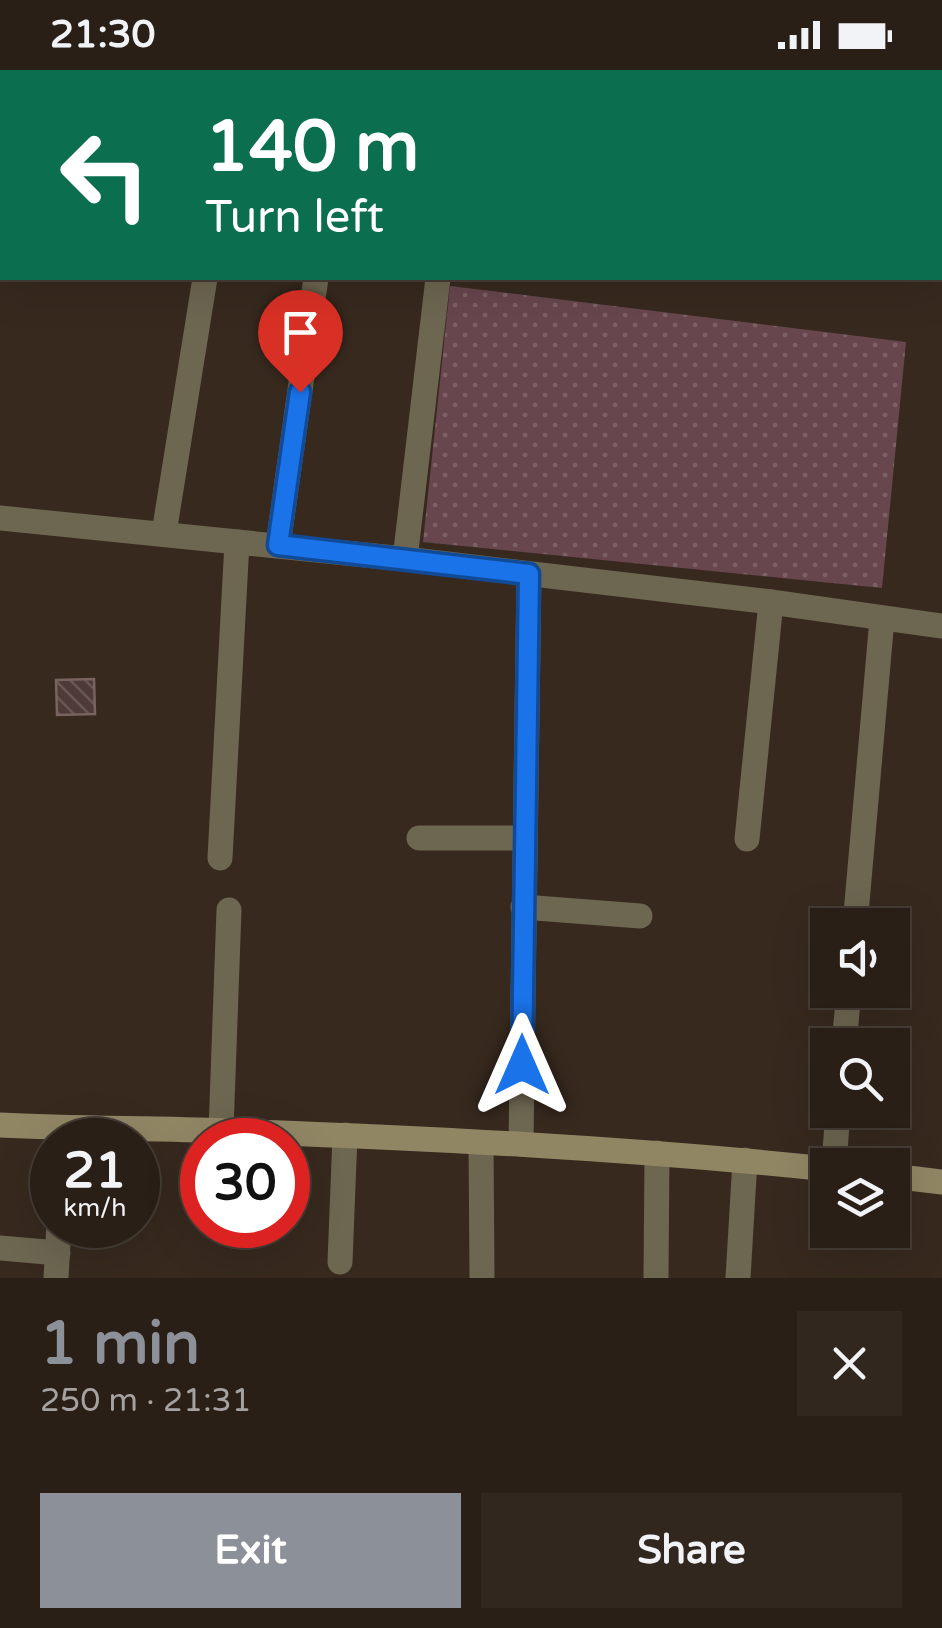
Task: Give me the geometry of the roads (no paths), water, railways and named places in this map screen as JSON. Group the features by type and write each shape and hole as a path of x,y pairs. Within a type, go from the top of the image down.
{"main road":[{"path":"0,1125 30,1129"},
{"path":"310,1134 522,1144 810,1165"},
{"path":"910,1178 942,1182"}],"street":[{"path":"164,533 205,280"},
{"path":"278,545 316,280"},
{"path":"405,559 438,280"},
{"path":"0,519 405,559 942,626"},
{"path":"220,858 237,542"},
{"path":"522,1144 529,574"},
{"path":"747,838 772,602"},
{"path":"857,908 882,620"},
{"path":"419,838 525,838"},
{"path":"524,907 640,916"},
{"path":"222,1118 230,910"},
{"path":"340,1262 345,1135"},
{"path":"481,1143 482,1278"},
{"path":"656,1278 657,1153"},
{"path":"738,1278 745,1160"},
{"path":"0,1248 57,1265"}]}
